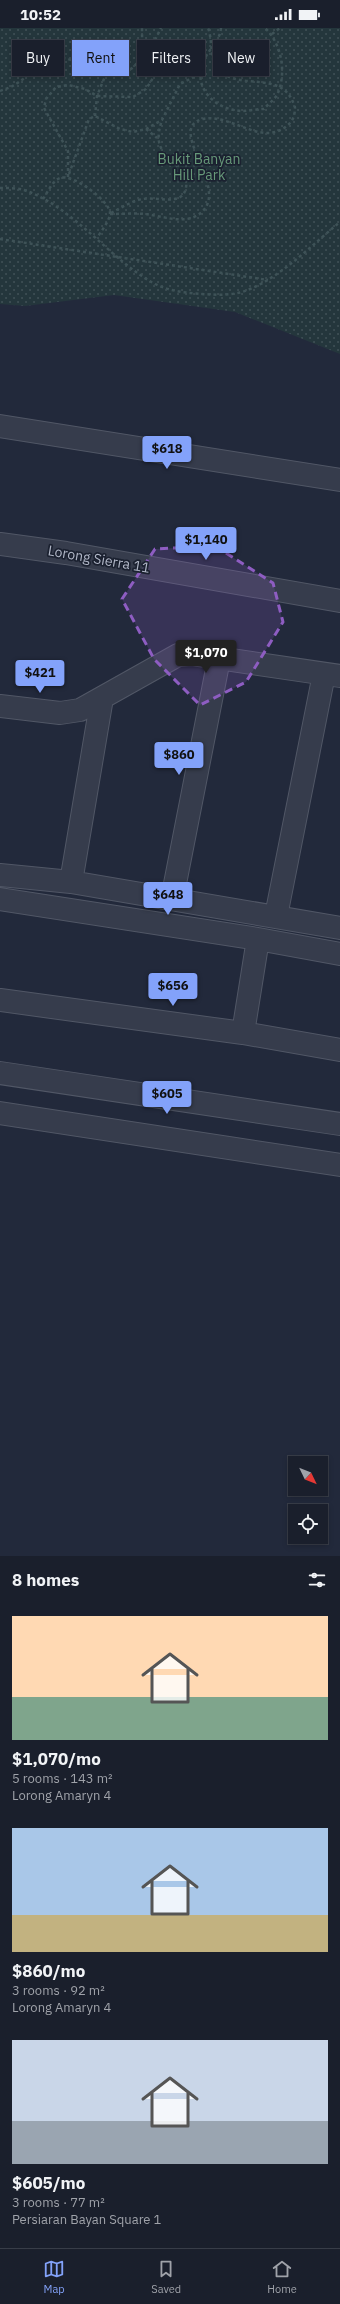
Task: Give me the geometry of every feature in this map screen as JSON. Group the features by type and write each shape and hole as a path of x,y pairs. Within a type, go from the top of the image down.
{"street":[{"path":"0,426 340,480"},
{"name":"Lorong Sierra 11","path":"0,544 74,554 340,601"},
{"path":"0,706 60,713 80,710 178,655 191,654 332,675 276,916"},
{"path":"172,899 219,659"},
{"path":"71,882 102,698"},
{"path":"0,875 71,882 340,928"},
{"path":"0,899 258,939 340,954"},
{"path":"243,1033 258,939"},
{"path":"0,1000 243,1033 340,1050"},
{"path":"0,1073 340,1124"},
{"path":"0,1113 340,1165"}],"path":[{"path":"129,69 138,62 142,49 142,28"},
{"path":"68,177 68,151 44,108 46,99 56,87 68,85 85,89 97,96 133,97 146,89 153,78 155,40 161,28"},
{"path":"110,214 146,214 180,219 194,217 206,208 210,195 209,184 190,140 192,127 198,120 211,118 266,134 283,130 292,121 295,107 289,94 279,85 241,81 224,75 216,67 208,28"},
{"path":"205,57 220,34 221,28"},
{"path":"200,76 199,81 205,94 221,105 241,111 264,109 276,96 279,85 281,54 272,34 265,28"},
{"path":"272,34 280,28"},
{"path":"0,91 15,85 39,66 56,58 72,59"},
{"path":"95,116 97,96 105,76"},
{"path":"97,238 110,214 134,201 144,198 169,200 178,199 185,191 186,177 159,146 157,138 162,120 180,84 197,76"},
{"path":"95,116 120,129 133,132 146,129 162,120"},
{"path":"68,177 85,127 89,119 95,116"},
{"path":"146,129 157,138"},
{"path":"43,200 55,182 61,177 73,178 105,202 110,214"},
{"path":"0,188 24,190 43,200 97,238 116,257 155,284 180,292 222,296 249,290 268,280 340,222"},
{"path":"0,239 268,280"}],"highlighted area":[{"path":"215,546 273,583 283,622 246,682 200,705 154,659 122,599 155,549"}],"green space":[{"name":"Bukit Banyan Hill Park","path":"0,28 340,28 340,354 235,312 114,295 25,306 0,304"}]}
